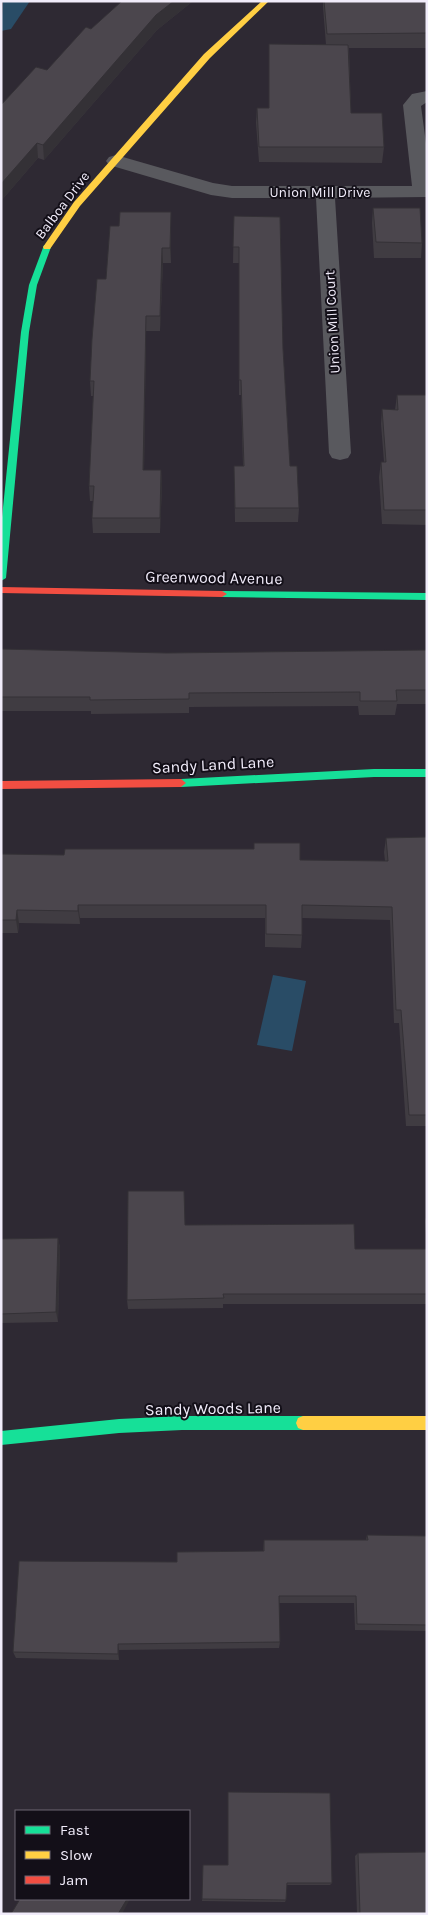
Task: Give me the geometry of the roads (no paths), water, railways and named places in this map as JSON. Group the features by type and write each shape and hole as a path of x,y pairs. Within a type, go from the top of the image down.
{"street":[{"name":"Balboa Drive","path":"1,578 25,332 33,285 49,242 77,204 207,56 266,1"},
{"name":"Union Mill Drive","path":"116,161 211,189 232,192 422,192 412,105 419,98 427,96"},
{"name":"Union Mill Court","path":"325,192 340,453"},
{"name":"Greenwood Avenue","path":"1,590 427,597"},
{"name":"Sandy Land Lane","path":"1,785 172,783 374,773 427,773"},
{"name":"Sandy Woods Lane","path":"1,1438 119,1426 182,1423 427,1423"}],"water":[{"path":"273,975 306,981 292,1051 257,1045"}],"waterway":[{"path":"1,23 17,1"}]}
